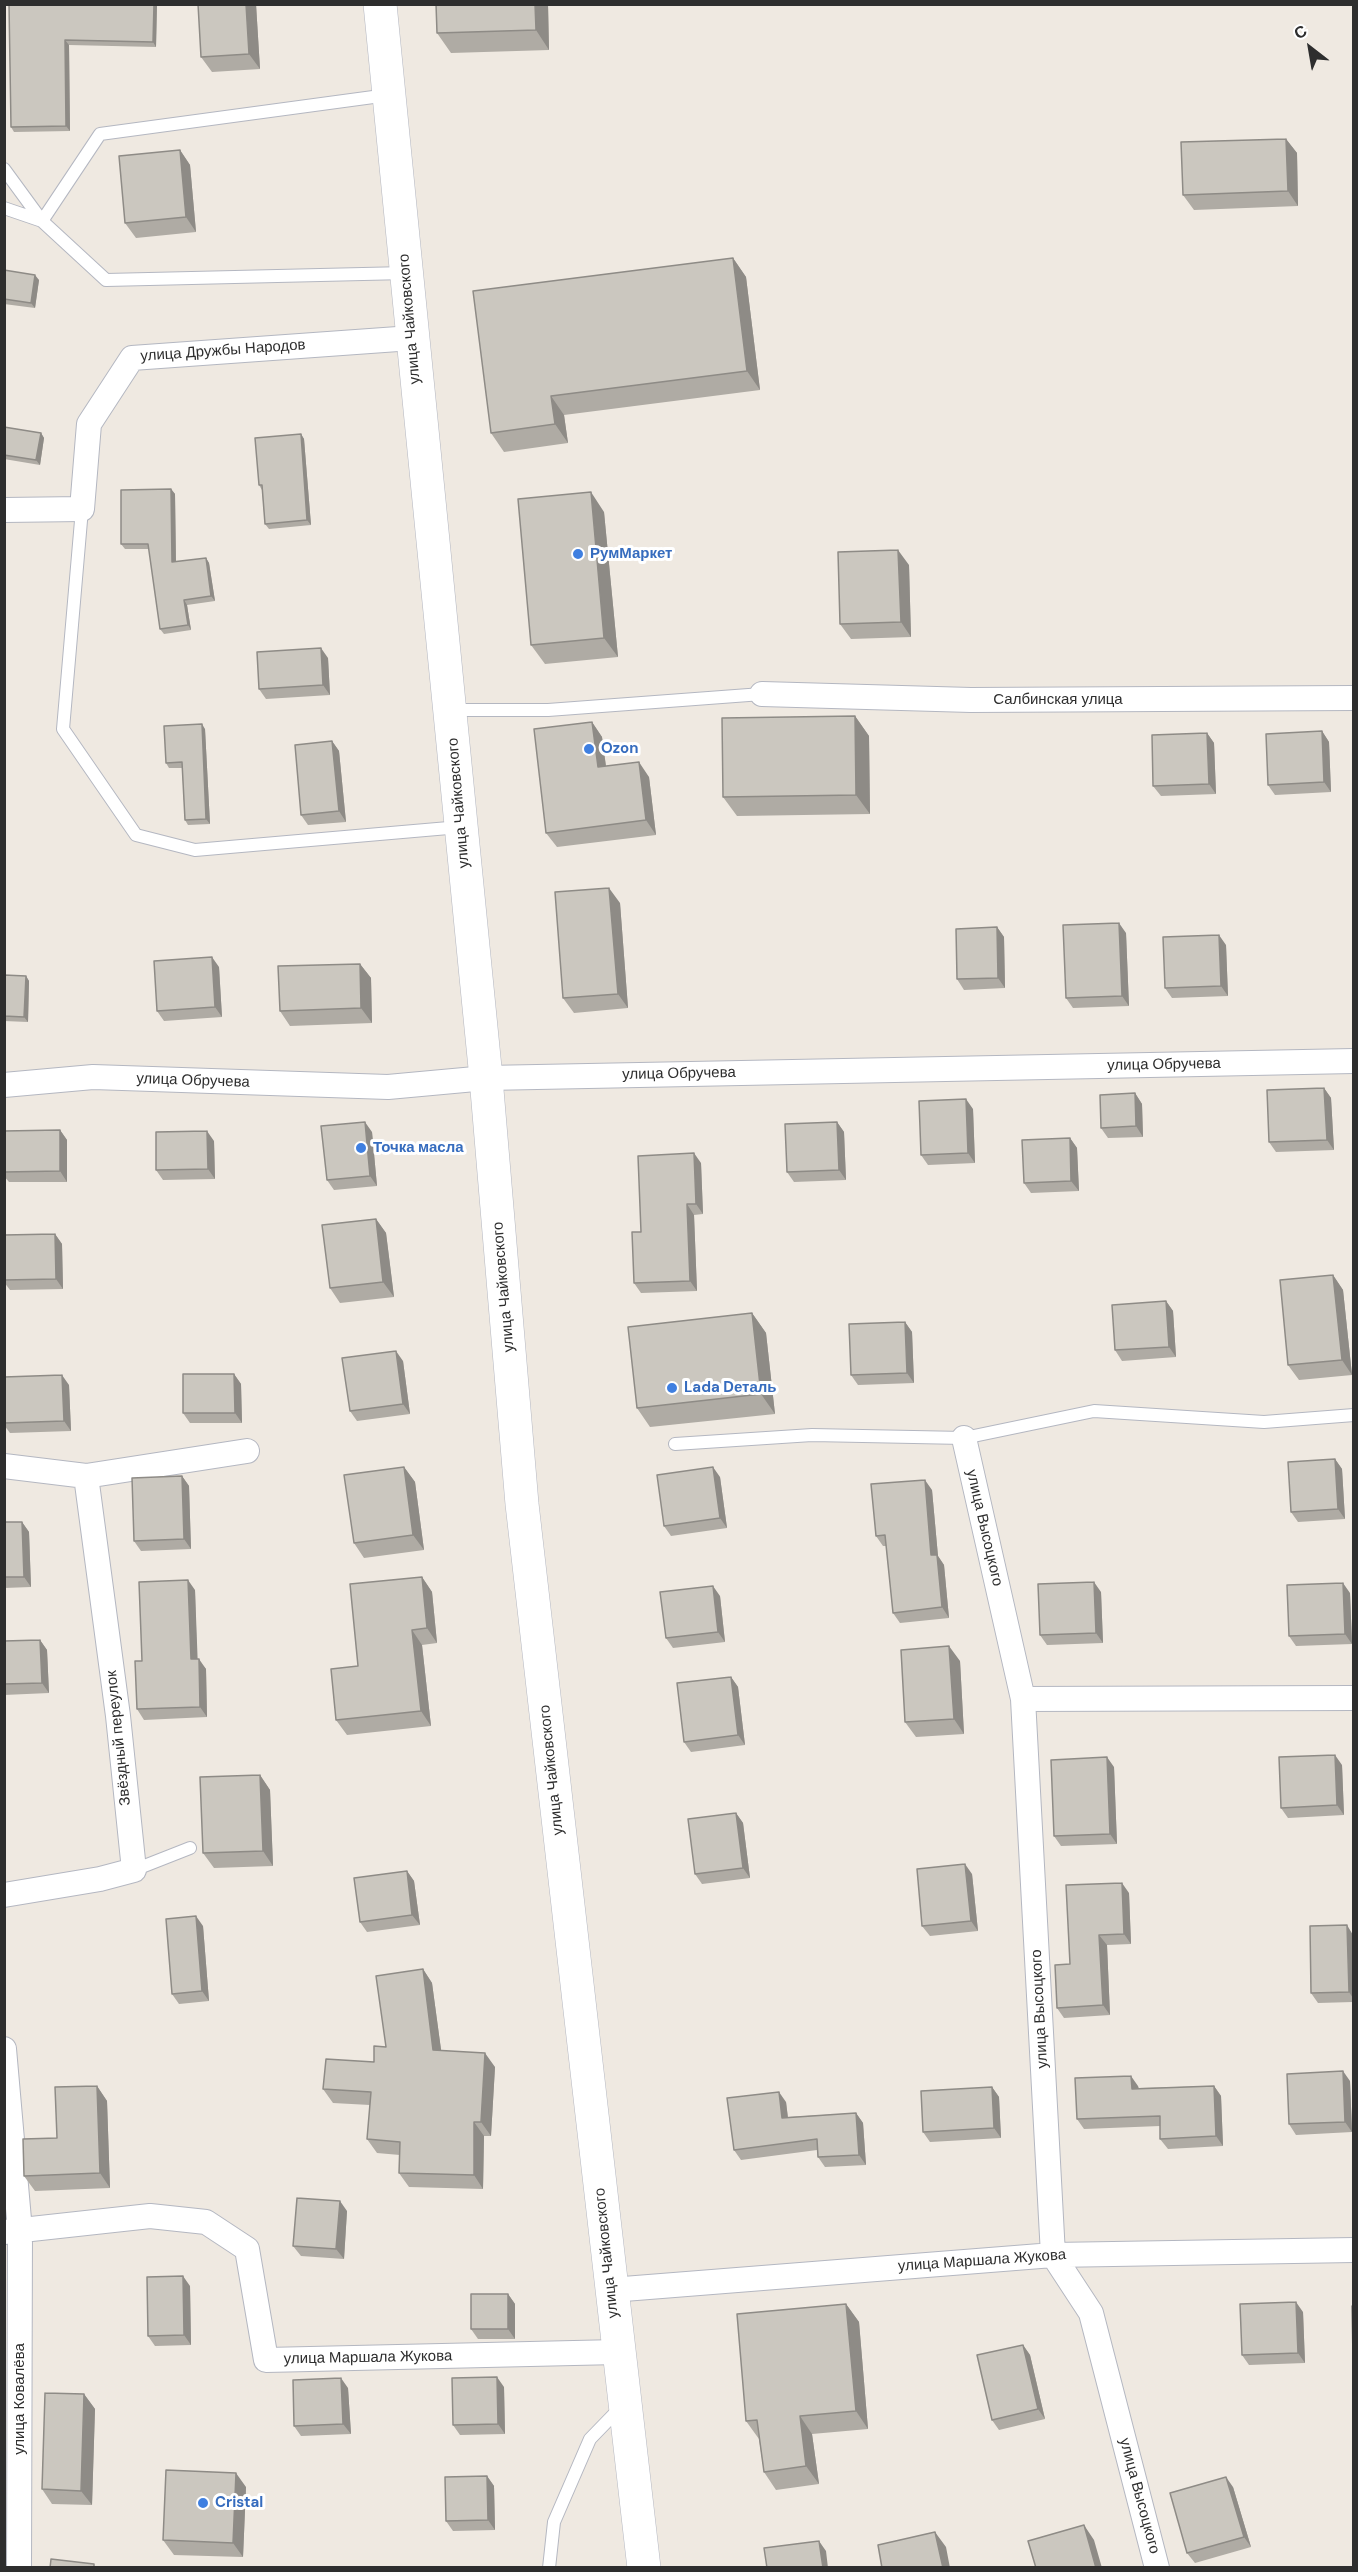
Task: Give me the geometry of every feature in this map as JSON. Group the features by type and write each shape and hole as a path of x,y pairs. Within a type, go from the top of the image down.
{"main road":[{"name":"улица Чайковского","path":"380,4 486,1078 522,1503 644,2568"}],"street":[{"name":"улица Дружбы Народов","path":"82,509 89,424 132,358 412,338"},
{"path":"4,510 82,509"},
{"name":"Салбинская улица","path":"762,694 971,700 1353,698"},
{"name":"улица Обручева","path":"4,1085 93,1077 388,1087 486,1078 1353,1062"},
{"name":"улица Высоцкого","path":"964,1438 1023,1700 1053,2255 1091,2313 1157,2568"},
{"path":"4,1466 86,1476 247,1451"},
{"name":"Звёздный переулок","path":"86,1476 118,1716 134,1870"},
{"path":"1023,1700 1353,1698"},
{"path":"4,1895 100,1879 134,1870"},
{"path":"4,2049 12,2232"},
{"name":"улица Маршала Жукова","path":"12,2232 150,2217 206,2222 247,2249 266,2360 618,2352"},
{"name":"улица Ковалёва","path":"12,2232 19,2568"},
{"name":"улица Маршала Жукова","path":"611,2290 1053,2255 1353,2250"}],"lane":[{"path":"42,221 100,134 389,94"},
{"path":"4,169 42,221 106,280 406,273"},
{"path":"4,208 42,221"},
{"path":"82,509 63,729 136,835 195,850 461,827"},
{"path":"451,710 548,710 762,694"},
{"path":"675,1444 812,1435 964,1438 1094,1411 1264,1422 1353,1415"},
{"path":"134,1870 190,1848"},
{"path":"549,2568 554,2522 590,2439 624,2403"}],"building":[{"path":"9,4 154,4 153,42 65,40 66,126 11,127"},
{"path":"198,4 246,4 249,54 201,57"},
{"path":"436,4 535,4 536,30 437,33"},
{"path":"1286,139 1288,191 1183,195 1181,142"},
{"path":"180,150 186,217 125,223 119,156"},
{"path":"733,258 747,371 551,396 555,424 491,433 473,291"},
{"path":"4,270 35,275 31,303 4,299"},
{"path":"4,427 41,433 36,460 4,455"},
{"path":"301,434 307,520 265,524 255,438"},
{"path":"171,489 172,562 206,558 211,596 184,600 188,625 160,629 148,544 121,544 121,490"},
{"path":"591,492 604,638 531,645 518,499"},
{"path":"898,550 901,622 840,624 838,552"},
{"path":"321,648 323,685 259,689 257,652"},
{"path":"855,716 856,795 723,797 722,718"},
{"path":"592,722 598,767 639,762 646,820 546,833 534,729"},
{"path":"202,724 206,819 185,820 182,762 166,763 164,726"},
{"path":"1322,731 1324,782 1268,785 1266,734"},
{"path":"1207,733 1209,784 1153,786 1152,735"},
{"path":"332,741 339,811 301,815 295,745"},
{"path":"609,888 618,994 563,998 555,892"},
{"path":"1119,923 1122,996 1066,998 1063,925"},
{"path":"997,927 998,978 957,979 956,929"},
{"path":"1219,935 1221,986 1165,988 1163,937"},
{"path":"212,957 215,1007 157,1011 154,961"},
{"path":"360,964 361,1008 280,1011 278,966"},
{"path":"4,975 26,976 24,1017 4,1016"},
{"path":"1324,1088 1327,1140 1269,1142 1267,1090"},
{"path":"1135,1093 1136,1126 1101,1128 1100,1095"},
{"path":"966,1099 968,1153 921,1155 919,1101"},
{"path":"365,1122 370,1176 327,1180 321,1126"},
{"path":"837,1122 839,1170 787,1172 785,1124"},
{"path":"60,1130 60,1171 4,1172 4,1131"},
{"path":"207,1131 208,1169 156,1170 156,1132"},
{"path":"1070,1138 1071,1181 1024,1183 1022,1140"},
{"path":"694,1153 696,1204 687,1204 690,1281 634,1283 632,1232 641,1232 638,1156"},
{"path":"376,1219 383,1282 330,1288 322,1225"},
{"path":"55,1234 56,1279 4,1280 4,1235"},
{"path":"1333,1275 1342,1360 1288,1365 1280,1280"},
{"path":"1166,1301 1169,1347 1115,1350 1112,1305"},
{"path":"752,1313 761,1394 637,1408 628,1327"},
{"path":"905,1322 907,1373 851,1375 849,1324"},
{"path":"396,1351 403,1404 350,1411 342,1358"},
{"path":"183,1374 234,1374 235,1413 183,1413"},
{"path":"62,1375 64,1421 4,1423 4,1377"},
{"path":"1335,1459 1338,1509 1291,1512 1288,1462"},
{"path":"404,1467 413,1535 354,1543 344,1475"},
{"path":"713,1467 720,1518 664,1526 657,1475"},
{"path":"182,1476 184,1539 134,1541 132,1478"},
{"path":"925,1480 931,1555 937,1555 942,1607 893,1613 885,1535 876,1536 871,1484"},
{"path":"4,1522 22,1522 24,1577 4,1577"},
{"path":"422,1577 427,1628 412,1630 421,1711 336,1720 331,1669 358,1666 350,1584"},
{"path":"188,1580 191,1659 199,1659 200,1707 137,1709 135,1661 142,1661 139,1582"},
{"path":"1094,1582 1096,1633 1040,1635 1038,1584"},
{"path":"1343,1583 1345,1634 1289,1636 1287,1585"},
{"path":"713,1586 718,1632 666,1638 660,1592"},
{"path":"40,1640 42,1683 4,1684 4,1641"},
{"path":"949,1646 954,1719 905,1722 901,1650"},
{"path":"731,1677 738,1735 684,1742 677,1683"},
{"path":"1335,1755 1337,1805 1281,1808 1279,1757"},
{"path":"1107,1757 1110,1834 1054,1836 1051,1760"},
{"path":"260,1775 263,1851 203,1853 200,1777"},
{"path":"736,1813 743,1868 695,1874 688,1819"},
{"path":"965,1864 971,1921 922,1926 917,1869"},
{"path":"407,1871 412,1915 360,1922 354,1878"},
{"path":"1122,1883 1124,1934 1099,1935 1103,2005 1057,2008 1055,1965 1070,1964 1066,1885"},
{"path":"196,1916 202,1991 172,1994 166,1919"},
{"path":"1347,1925 1349,1992 1311,1993 1310,1926"},
{"path":"423,1969 433,2050 485,2053 481,2122 474,2122 474,2175 399,2173 400,2142 367,2139 371,2092 323,2089 326,2059 374,2062 374,2046 386,2047 376,1976"},
{"path":"1343,2071 1345,2122 1289,2124 1287,2074"},
{"path":"1131,2076 1132,2089 1214,2086 1216,2136 1160,2139 1160,2116 1077,2119 1075,2078"},
{"path":"97,2086 100,2173 24,2176 23,2139 57,2138 55,2087"},
{"path":"992,2087 994,2128 923,2132 921,2091"},
{"path":"779,2092 782,2118 856,2113 859,2155 818,2157 817,2139 734,2150 727,2098"},
{"path":"297,2198 340,2201 336,2249 293,2246"},
{"path":"183,2276 184,2335 148,2336 147,2277"},
{"path":"471,2294 508,2294 508,2329 471,2329"},
{"path":"1296,2302 1298,2353 1242,2355 1240,2304"},
{"path":"846,2304 856,2411 800,2416 806,2466 764,2472 757,2420 746,2421 737,2314"},
{"path":"1352,2306 1353,2306 1353,2357"},
{"path":"1023,2345 1038,2409 992,2420 977,2355"},
{"path":"497,2377 498,2424 453,2425 452,2378"},
{"path":"341,2378 343,2424 294,2426 293,2380"},
{"path":"45,2393 84,2394 81,2491 42,2489"},
{"path":"166,2470 236,2473 233,2543 163,2540"},
{"path":"487,2476 488,2520 446,2521 445,2477"},
{"path":"1226,2477 1244,2537 1187,2553 1170,2493"},
{"path":"1084,2525 1096,2568 1036,2568 1028,2541"},
{"path":"935,2532 943,2568 882,2568 878,2545"},
{"path":"819,2541 823,2568 767,2568 764,2548"},
{"path":"51,2559 94,2564 94,2568 50,2568"}],"place":[{"name":"РумМаркет","path":"578,554"},
{"name":"Ozon","path":"589,749"},
{"name":"Точка масла","path":"361,1148"},
{"name":"Lada Dеталь","path":"672,1388"},
{"name":"Cristal","path":"203,2503"}]}
